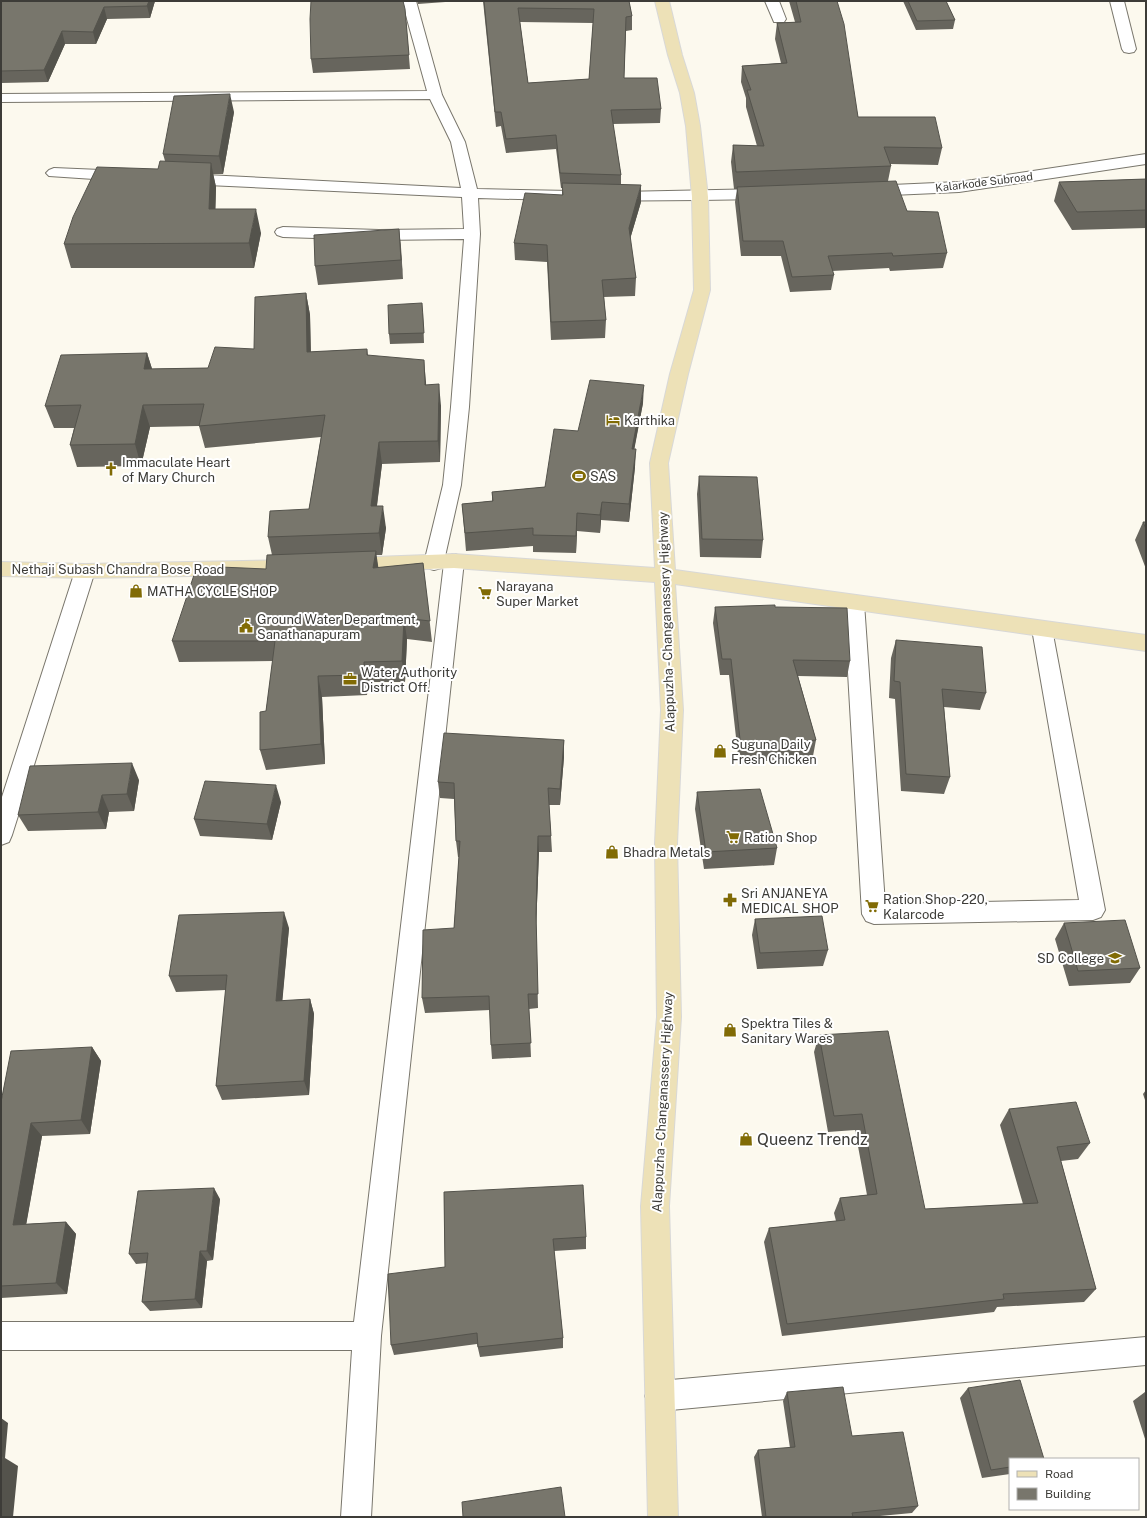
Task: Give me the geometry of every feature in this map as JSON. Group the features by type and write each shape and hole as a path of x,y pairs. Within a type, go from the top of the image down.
{"main road":[{"name":"Alappuzha - Changanassery Highway","path":"662,1 675,55 687,93 693,126 700,197 702,290 679,374 659,463 672,710 666,844 669,1017 655,1206 664,1517"},
{"name":"Nethaji Subash Chandra Bose Road","path":"1,569 85,571 196,570 444,562 666,576 1146,643"}],"street":[{"path":"356,1517 367,1336 460,407 472,234 470,193 458,142 435,95 415,28 409,1"},
{"path":"772,1 779,19"},
{"path":"1117,1 1129,49"},
{"path":"1,98 435,95"},
{"name":"Kalarkode Subroad","path":"857,191 959,187 1146,159"},
{"path":"54,173 140,177"},
{"path":"172,179 470,193 700,197 779,194"},
{"path":"283,232 379,235 472,234"},
{"path":"1,835 85,571"},
{"path":"854,603 874,914 1093,910 1042,629"},
{"path":"1,1336 367,1336"},
{"path":"660,1396 1146,1351"}],"building":[{"path":"1,1 149,1 147,6 104,7 93,32 62,31 44,70 1,71"},
{"path":"311,1 403,1 409,55 311,59"},
{"path":"484,1 629,1 632,16 626,17 624,78 657,78 661,109 611,110 621,175 560,173 556,135 506,139 501,112 495,112","holes":["518,8 594,9 589,79 528,83"]},
{"path":"796,1 837,1 844,24 858,117 935,117 942,148 884,147 891,166 736,172 733,145 764,146 747,90 751,90 742,66 787,63 777,23 801,22"},
{"path":"908,1 946,1 955,20 917,21"},
{"path":"230,94 219,156 163,154 174,96"},
{"path":"160,161 211,163 209,209 256,209 249,243 64,244 73,217 97,167 158,169"},
{"path":"1146,179 1146,210 1077,212 1059,182"},
{"path":"896,181 907,211 938,212 947,253 893,256 892,253 828,256 834,275 792,277 783,241 743,241 737,187"},
{"path":"562,183 641,185 629,228 636,278 602,280 606,320 551,322 547,245 514,243 525,193 563,195"},
{"path":"399,229 401,260 315,266 314,235"},
{"path":"306,293 307,352 367,349 367,355 424,360 425,385 439,384 438,441 379,442 371,506 383,506 379,533 268,537 270,511 309,509 325,415 199,426 204,404 143,405 135,444 70,445 81,405 45,406 61,355 147,353 144,369 208,368 215,347 254,349 255,297"},
{"path":"422,303 424,333 389,334 388,305"},
{"path":"590,380 644,385 632,449 636,449 629,504 602,502 600,515 577,513 576,536 533,535 533,528 465,533 462,504 493,501 492,492 545,487 554,429 578,431"},
{"path":"699,476 757,477 763,540 702,539"},
{"path":"1143,522 1146,522 1146,529"},
{"path":"376,551 373,568 423,563 430,621 404,618 402,661 364,662 364,675 318,676 321,744 260,750 260,712 266,711 275,641 172,641 197,566 266,569 267,555"},
{"path":"775,605 775,607 847,608 850,661 793,660 816,740 741,748 731,659 722,659 715,607"},
{"path":"896,640 982,647 986,693 942,689 950,777 906,774 900,682 894,681"},
{"path":"444,733 564,740 560,789 548,788 551,836 538,836 536,914 538,994 528,994 531,1043 491,1045 489,996 422,998 423,930 454,928 460,841 456,841 454,783 438,782"},
{"path":"132,763 127,794 102,795 98,812 18,815 30,766"},
{"path":"205,781 276,785 267,824 194,819"},
{"name":"Ration Shop","path":"760,789 777,848 706,852 697,792"},
{"path":"284,912 276,1001 310,999 304,1081 216,1086 227,975 169,976 179,915"},
{"path":"822,916 828,950 760,953 755,919"},
{"path":"1125,920 1140,968 1078,971 1064,923"},
{"path":"888,1031 925,1209 1038,1203 1009,1109 1076,1102 1090,1143 1057,1147 1096,1289 1003,1294 1004,1299 787,1324 769,1228 845,1220 840,1198 877,1194 862,1114 834,1116 819,1035"},
{"path":"92,1047 81,1120 31,1123 13,1225 66,1222 56,1283 1,1286 1,1102 11,1051"},
{"path":"583,1185 586,1237 553,1239 563,1338 478,1347 477,1333 391,1345 388,1274 445,1267 444,1192"},
{"path":"214,1188 207,1251 200,1251 195,1299 142,1302 148,1253 129,1254 138,1191"},
{"path":"1020,1380 1044,1458 1009,1458 1009,1467 991,1470 968,1388"},
{"path":"843,1387 852,1436 903,1432 918,1506 852,1513 853,1517 766,1517 758,1450 795,1447 787,1392"},
{"path":"3,1456 1,1474 1,1457"},
{"path":"561,1487 565,1517 463,1517 462,1502"}],"place":[{"name":"Karthika","path":"613,420"},
{"name":"Immaculate Heart of Mary Church","path":"111,469"},
{"name":"SAS","path":"579,476"},
{"name":"MATHA CYCLE SHOP","path":"136,591"},
{"name":"Narayana Super Market","path":"485,593"},
{"name":"Ground Water Department, Sanathanapuram","path":"246,626"},
{"name":"Water Authority District Off.","path":"350,679"},
{"name":"Suguna Daily Fresh Chicken","path":"720,751"},
{"name":"Ration Shop","path":"733,837"},
{"name":"Bhadra Metals","path":"612,852"},
{"name":"Sri ANJANEYA MEDICAL SHOP","path":"730,900"},
{"name":"Ration Shop-220, Kalarcode","path":"872,906"},
{"name":"SD College","path":"1115,958"},
{"name":"Spektra Tiles & Sanitary Wares","path":"730,1030"},
{"name":"Queenz Trendz","path":"746,1139"}]}
